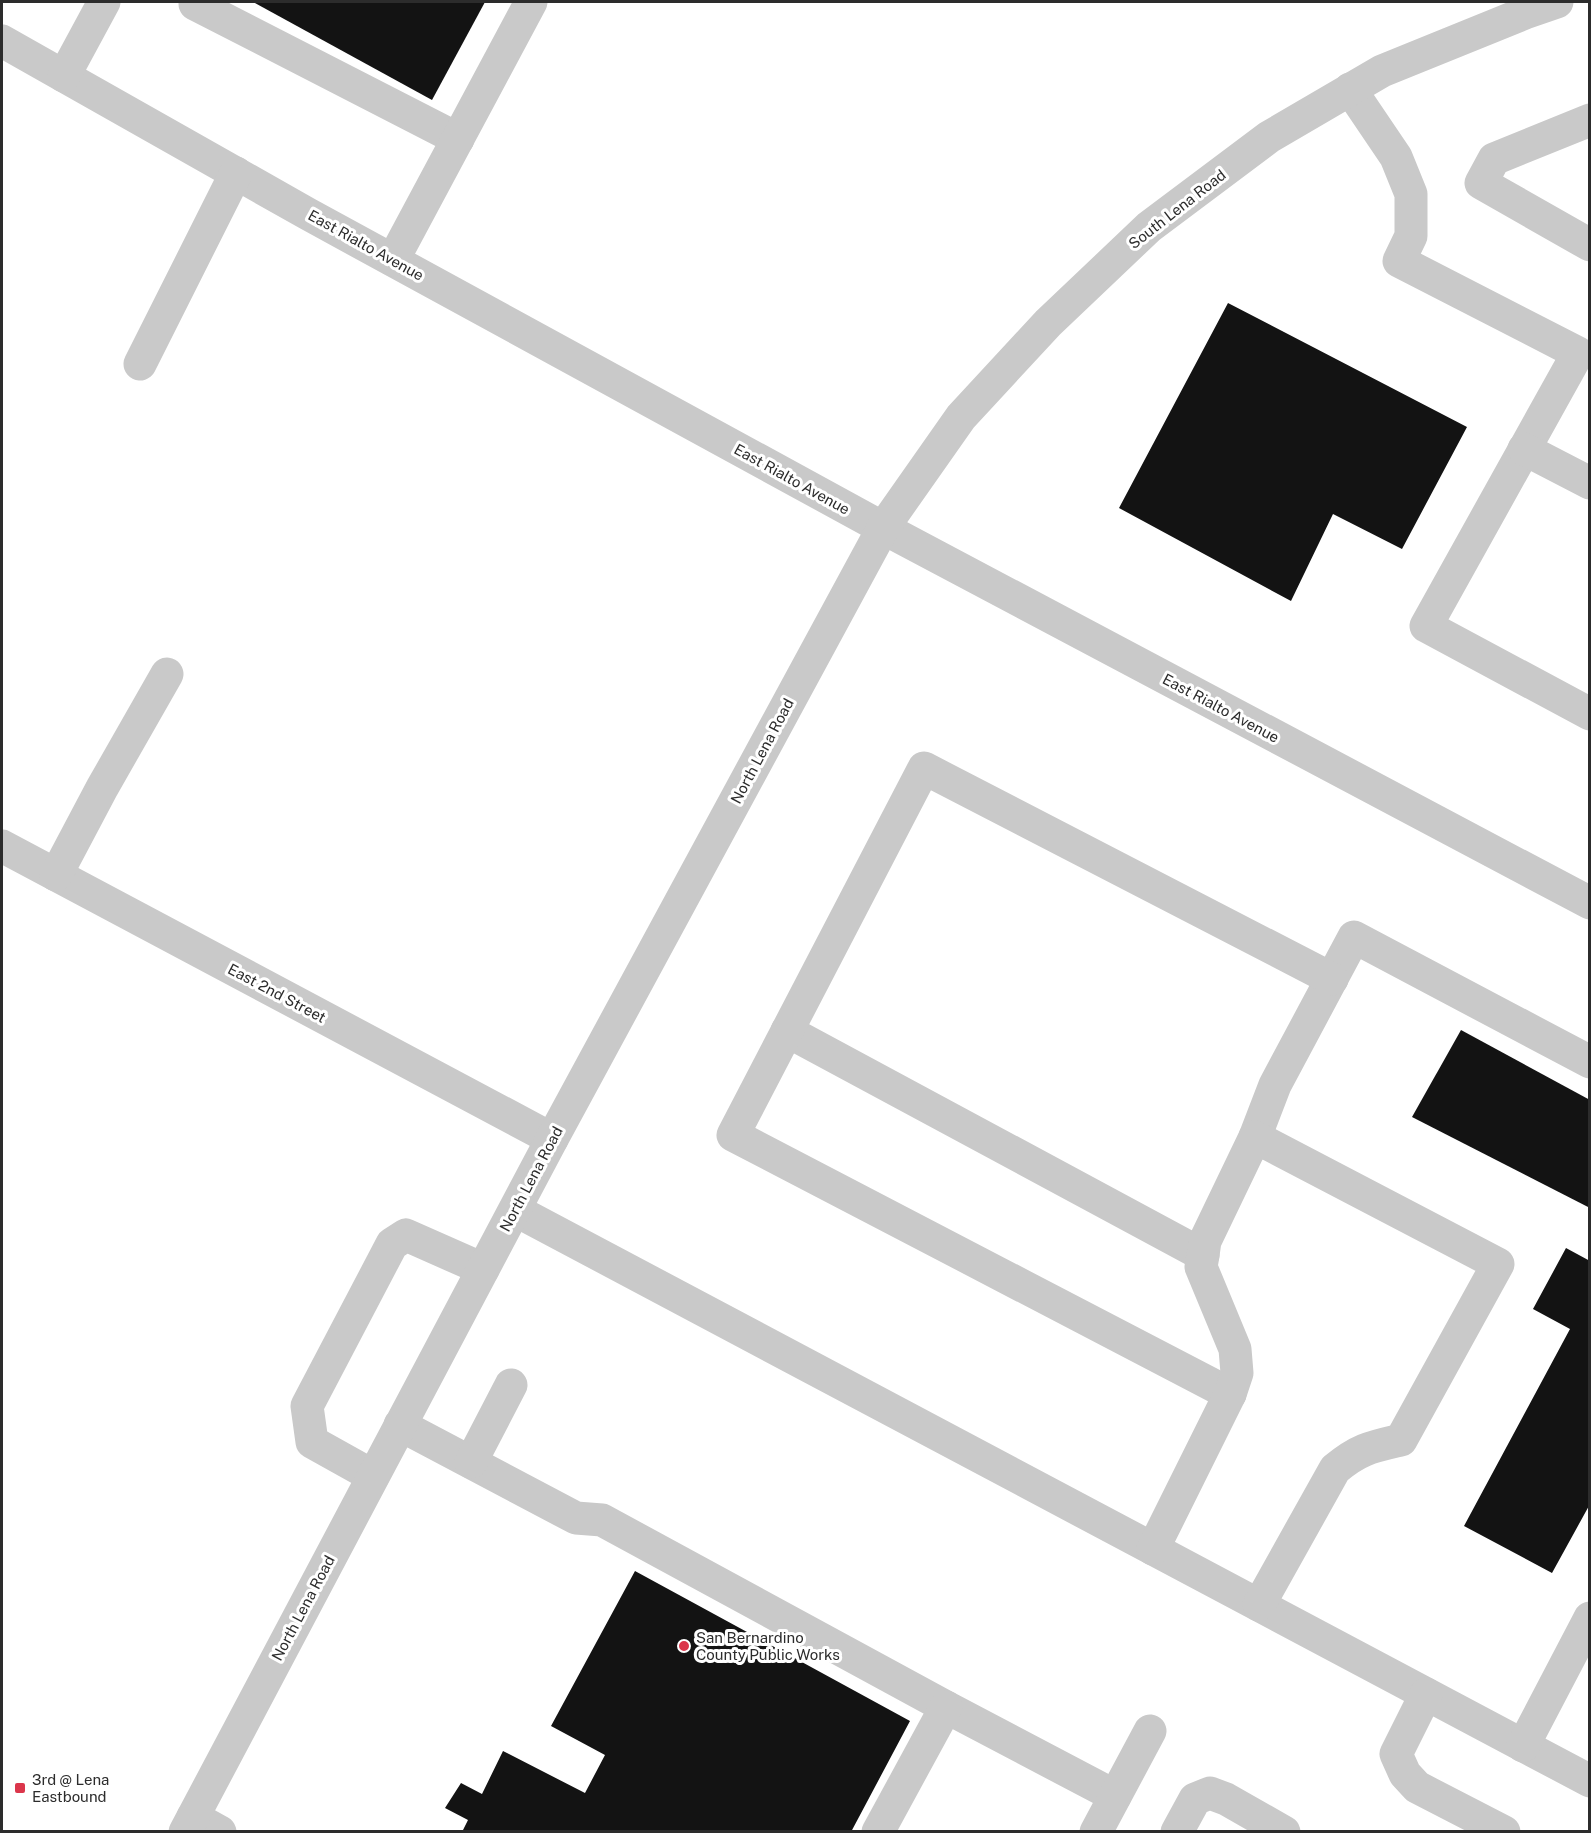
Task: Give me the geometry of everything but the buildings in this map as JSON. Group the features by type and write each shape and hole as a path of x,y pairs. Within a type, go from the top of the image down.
{"street":[{"path":"64,76 104,2"},
{"path":"393,260 531,2"},
{"name":"South Lena Road","path":"883,528 961,417 1048,322 1149,227 1269,137 1382,71 1557,2"},
{"path":"195,4 458,139"},
{"name":"East Rialto Avenue","path":"2,41 393,260 883,528 1587,897"},
{"path":"1350,89 1396,158 1411,194 1411,236 1399,261 1584,356 1524,450 1426,626 1590,714"},
{"path":"1590,120 1494,159 1481,183 1590,245"},
{"path":"140,364 236,173"},
{"path":"1524,450 1590,483"},
{"name":"North Lena Road","path":"199,1827 400,1425 883,528"},
{"path":"56,875 167,674"},
{"path":"1230,1394 733,1135 924,768 1332,979"},
{"name":"East 2nd Street","path":"2,846 552,1139"},
{"path":"1153,1549 1230,1394 1237,1373 1235,1349 1202,1267 1205,1241 1255,1137 1275,1085 1354,937 1590,1062"},
{"path":"787,1031 1203,1255"},
{"path":"1255,1137 1498,1264 1401,1440 1367,1447 1351,1455 1335,1469 1259,1605"},
{"path":"514,1210 1590,1781"},
{"path":"374,1476 312,1442 307,1406 392,1244 406,1235 483,1269"},
{"path":"471,1462 511,1385"},
{"path":"400,1425 576,1518 602,1520 1115,1796"},
{"path":"1523,1746 1590,1618"},
{"path":"1426,1694 1396,1754 1405,1774 1417,1786 1504,1832"},
{"path":"878,1832 946,1707"},
{"path":"1095,1832 1150,1731"},
{"path":"1177,1832 1195,1799 1210,1793 1226,1799 1284,1832"}],"place":[{"name":"San Bernardino County Public Works","path":"684,1646"},
{"name":"3rd @ Lena Eastbound","path":"20,1788"}]}
